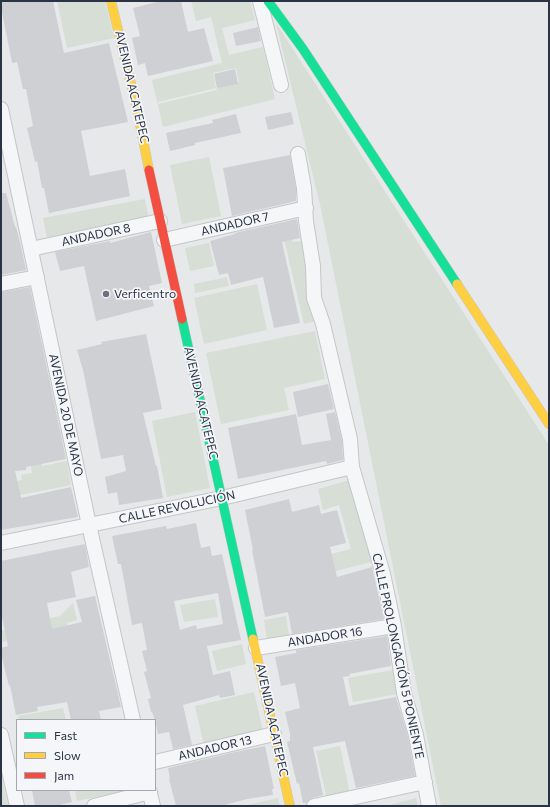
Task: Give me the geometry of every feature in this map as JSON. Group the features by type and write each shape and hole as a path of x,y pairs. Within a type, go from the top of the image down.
{"street":[{"name":"AVENIDA ACATEPEC","path":"112,1 290,806"},
{"path":"260,1 282,85"},
{"path":"268,1 303,49 549,424"},
{"name":"AVENIDA 20 DE MAYO","path":"1,109 89,525 133,719"},
{"name":"CALLE PROLONGACIÓN 5 PONIENTE","path":"298,154 304,188 306,221 313,266 314,298 322,324 350,439 352,467 383,574 394,626 404,693 416,735 429,806"},
{"name":"ANDADOR 7","path":"164,240 306,208"},
{"name":"ANDADOR 8","path":"31,249 160,221"},
{"path":"1,284 37,277"},
{"name":"CALLE REVOLUCIÓN","path":"1,543 222,498 352,467"},
{"name":"ANDADOR 16","path":"256,648 394,626"},
{"name":"ANDADOR 13","path":"156,762 274,734"},
{"path":"1,735 17,806"},
{"path":"314,806 425,782"},
{"path":"94,806 151,796"}],"shaded area":[{"path":"57,1 105,1 114,38 67,48"},
{"path":"191,1 250,1 255,20 222,28 229,55 263,47 275,99 163,127 152,80 222,63 211,17 196,21","holes":["236,68 239,82 216,88 213,73","216,88 217,90 158,104 158,102"]},
{"path":"276,23 549,445 549,806 441,806 321,209"},
{"path":"209,157 221,216 182,224 170,165"},
{"path":"145,199 149,220 47,238 43,218"},
{"path":"290,238 293,242 303,241 316,321 304,324 284,239"},
{"path":"209,243 214,266 190,271 185,248"},
{"path":"227,277 229,286 195,293 194,284"},
{"path":"257,284 267,330 204,344 194,298"},
{"path":"315,331 325,379 284,388 289,410 221,424 206,353"},
{"path":"195,412 210,488 167,497 152,421"},
{"path":"40,457 42,466 67,461 71,485 10,497 7,483 22,480 21,475 32,473 30,459"},
{"path":"353,479 375,561 328,573 323,556 351,549 339,505 323,510 318,489"},
{"path":"215,599 218,617 184,622 180,605"},
{"path":"73,603 77,620 67,623 68,627 3,642 1,631 35,623 35,621 60,616"},
{"path":"286,616 289,636 267,640 264,620"},
{"path":"242,644 246,664 217,671 212,651"},
{"path":"393,670 398,694 353,702 348,678"},
{"path":"254,692 263,731 204,745 195,706"},
{"path":"63,708 66,719 19,719 18,716"},
{"path":"340,746 350,794 327,799 316,751"},
{"path":"1,774 8,806 1,806"},
{"path":"75,791 123,791 77,801"},
{"path":"278,798 280,806 244,806"},
{"path":"416,798 418,806 386,806"}],"building":[{"path":"1,1 53,1 64,53 109,43 128,122 81,131 90,176 125,169 130,196 49,213 44,188 42,188 37,161 35,162 27,128 33,126 26,89 23,89 17,62 12,63"},
{"path":"161,1 181,1 188,32 204,28 213,61 148,76 145,63 138,65 132,38 140,36 133,8"},
{"path":"258,27 261,41 236,46 233,33"},
{"path":"235,69 238,84 217,88 214,74"},
{"path":"291,112 294,124 268,130 265,117"},
{"path":"236,114 241,133 195,143 195,145 170,151 166,133 213,123 212,120"},
{"path":"290,155 296,189 296,201 232,216 223,168"},
{"path":"1,193 6,193 26,270 1,275"},
{"path":"297,219 300,238 282,242 300,323 274,328 263,277 231,285 228,273 219,275 210,241 235,233"},
{"path":"151,232 162,283 149,286 154,306 96,321 84,266 60,271 55,252 110,241 110,243"},
{"path":"30,287 66,459 26,467 26,470 15,471 21,498 71,487 78,517 1,530 1,292"},
{"path":"146,334 162,409 143,413 157,466 163,498 119,505 117,492 108,494 105,477 126,471 123,455 101,459 83,370 77,350 102,344 101,342"},
{"path":"328,384 334,409 298,417 293,392"},
{"path":"335,412 342,440 343,460 327,464 326,461 238,479 228,428 296,414 302,445 331,440 326,414"},
{"path":"289,499 292,512 319,505 321,514 337,510 346,543 330,547 337,577 372,567 384,619 292,634 288,612 265,617 245,510"},
{"path":"196,523 201,548 210,546 212,556 222,554 241,640 207,646 213,675 230,671 235,695 220,698 219,695 183,705 192,745 173,749 169,732 158,734 156,719 151,712 148,699 151,698 144,672 147,671 142,651 147,650 142,623 132,625 121,564 118,564 112,536 166,526 167,529","holes":["218,593 223,624 197,629 196,625 180,630 174,601"]},
{"path":"85,544 89,567 71,572 76,597 47,603 52,629 82,622 76,600 95,596 121,707 99,711 101,719 71,719 67,702 37,707 38,711 16,715 10,685 9,686 1,654 1,648 8,646 1,612 1,561"},
{"path":"387,636 391,666 349,674 350,676 343,677 349,706 396,697 408,737 415,776 356,788 345,741 313,747 323,795 312,798 306,803 303,803 299,783 297,784 287,742 290,741 290,734 285,712 300,708 295,683 281,686 275,657 296,653 296,650"},
{"path":"265,746 274,789 272,789 273,795 247,799 221,806 176,806 169,779 168,768"},
{"path":"32,791 69,791 72,802 56,806 35,806"}],"traffic: fast":[{"path":"268,1 303,49 457,284"},
{"path":"182,319 253,639"}],"traffic: slow":[{"path":"111,1 137,109 149,170"},
{"path":"457,284 549,424"},
{"path":"253,639 290,806"}],"traffic: jam":[{"path":"149,170 182,319"}],"place":[{"name":"Verficentro","path":"106,294"}]}
